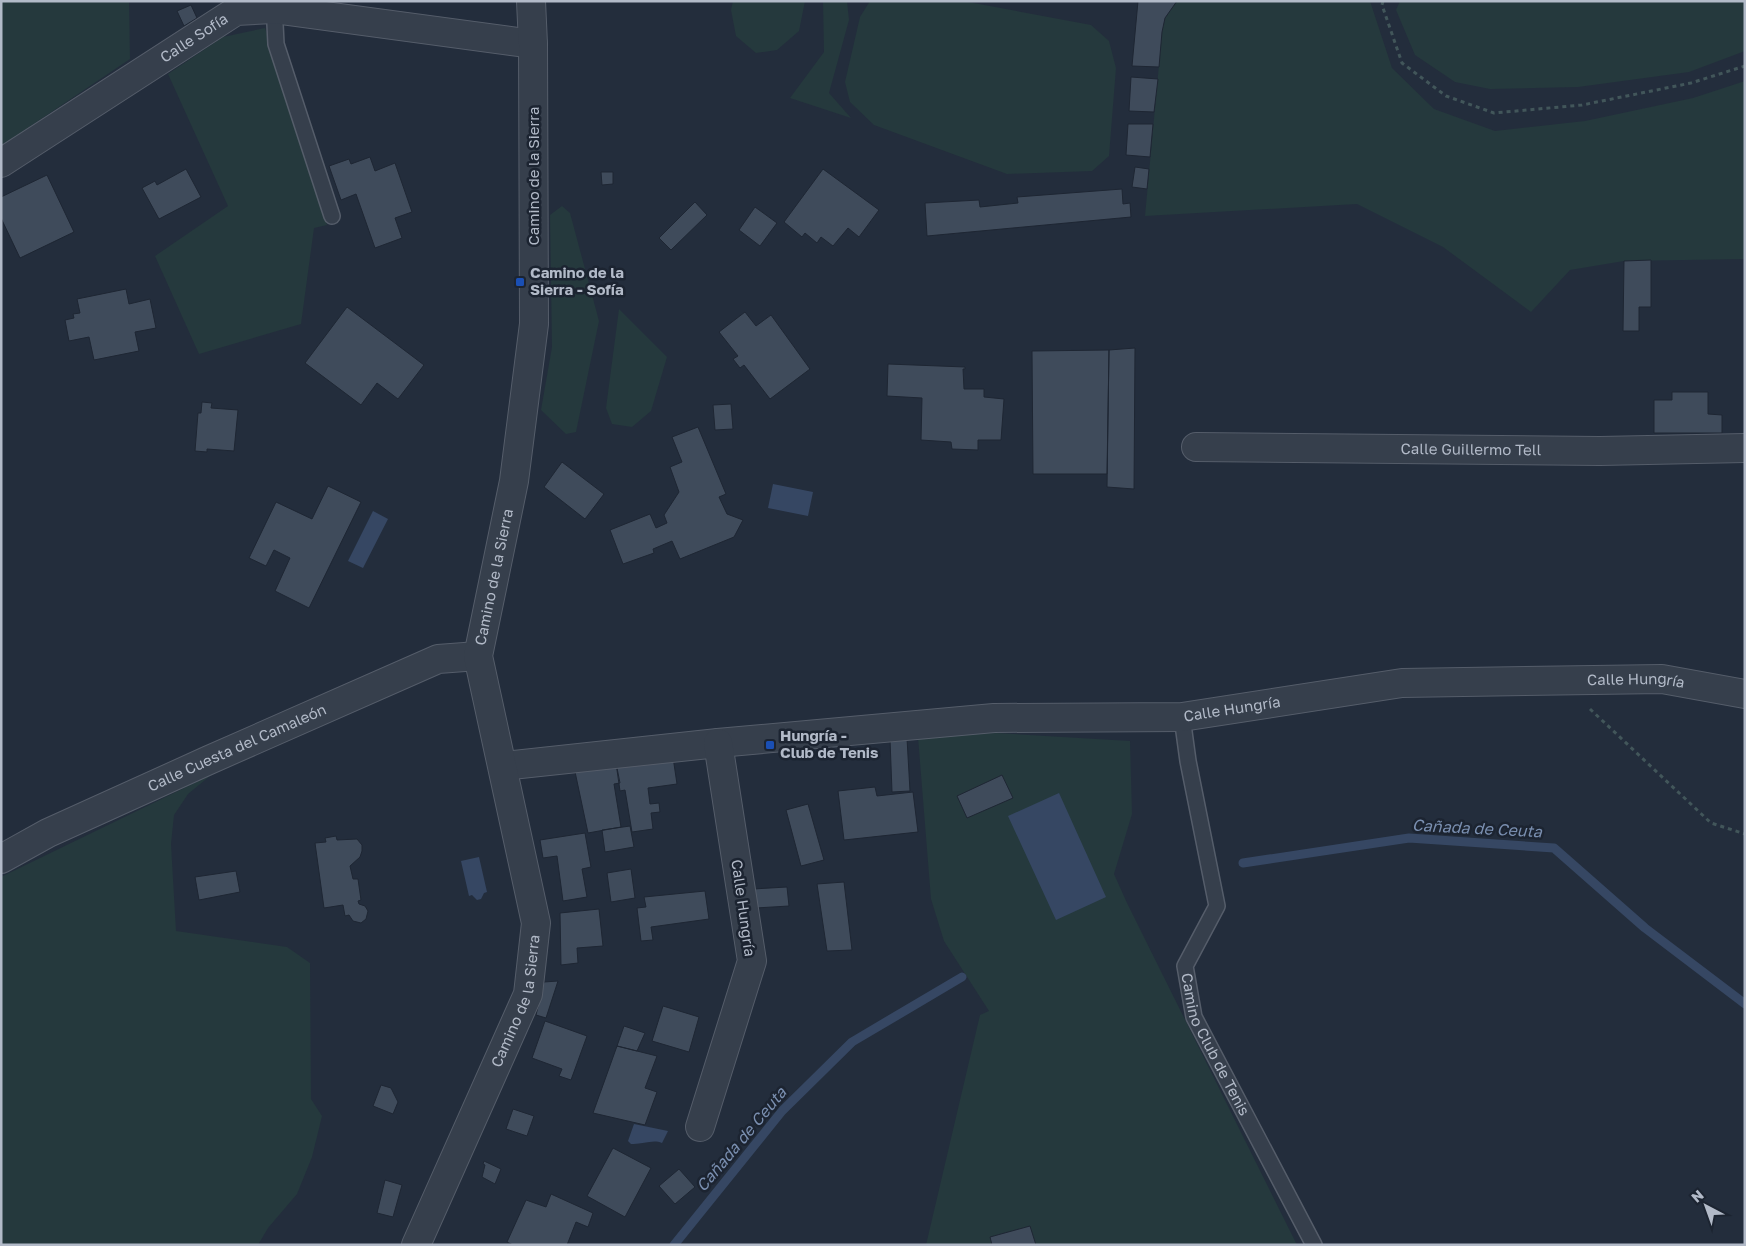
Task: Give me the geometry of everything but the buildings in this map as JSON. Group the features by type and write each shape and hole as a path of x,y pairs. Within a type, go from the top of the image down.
{"street":[{"name":"Camino de la Sierra","path":"416,1245 528,994 536,923 478,656 514,481 534,324 533,44 531,1"},
{"name":"Calle Sofía","path":"1,163 236,11 274,5 533,44"},
{"name":"Calle Guillermo Tell","path":"1196,447 1590,451 1745,448"},
{"name":"Calle Cuesta del Camaleón","path":"1,859 57,829 438,658 478,656"},
{"name":"Calle Hungría","path":"503,766 718,743 994,718 1182,717 1402,683 1662,679 1745,694"},
{"name":"Calle Hungría","path":"700,1127 752,961 718,743"}],"lane":[{"path":"274,5 276,44 332,216"},
{"name":"Camino Club de Tenis","path":"1182,717 1188,761 1217,906 1185,966 1194,1017 1314,1245"}],"path":[{"path":"1383,1 1382,5 1402,62 1446,96 1494,113 1582,105 1691,83 1745,66"},
{"path":"1558,680 1711,823 1745,834"}],"green space":[{"path":"1,1 129,1 130,59 1,146"},
{"path":"733,1 805,1 799,31 777,50 756,53 736,36 731,10"},
{"path":"823,1 847,1 849,20 829,93 851,118 790,98 824,52"},
{"path":"870,1 963,1 1091,25 1109,41 1116,68 1109,156 1092,171 1007,174 874,125 850,102 845,82 860,17"},
{"path":"1177,1 1370,1 1392,68 1434,109 1495,131 1585,121 1693,98 1745,81 1745,259 1624,261 1570,270 1531,312 1443,247 1357,204 1145,216 1162,32 1165,18"},
{"path":"1400,1 1745,1 1745,51 1689,72 1578,87 1490,89 1455,82 1415,55 1396,10"},
{"path":"265,28 327,225 314,228 301,324 199,354 155,256 228,206 168,74 223,37"},
{"path":"562,206 570,213 599,321 576,432 566,434 541,410 552,347 550,215"},
{"path":"619,309 667,357 651,411 632,427 612,424 606,408"},
{"path":"996,733 1130,741 1132,814 1114,874 1297,1245 926,1245 980,1015 989,1011 944,941 931,899 918,737"},
{"path":"211,775 188,794 174,815 171,844 176,931 287,947 310,963 311,1099 322,1116 312,1157 297,1194 268,1228 258,1245 1,1245 1,877"}],"water":[{"path":"773,484 813,492 808,516 768,508"},
{"path":"373,511 388,519 363,568 348,561"},
{"path":"1059,793 1106,897 1056,920 1008,816"},
{"path":"479,857 487,892 484,893 481,899 477,900 472,895 469,896 461,861"},
{"path":"634,1124 668,1131 662,1143 631,1144 628,1141"}],"waterway":[{"name":"Cañada de Ceuta","path":"1243,863 1409,838 1554,848 1645,928 1745,1004"},
{"name":"Cañada de Ceuta","path":"674,1245 782,1111 852,1042 962,977"}],"place":[{"name":"Camino de la Sierra - Sofía","path":"520,282"},
{"name":"Hungría - Club de Tenis","path":"770,745"}]}
